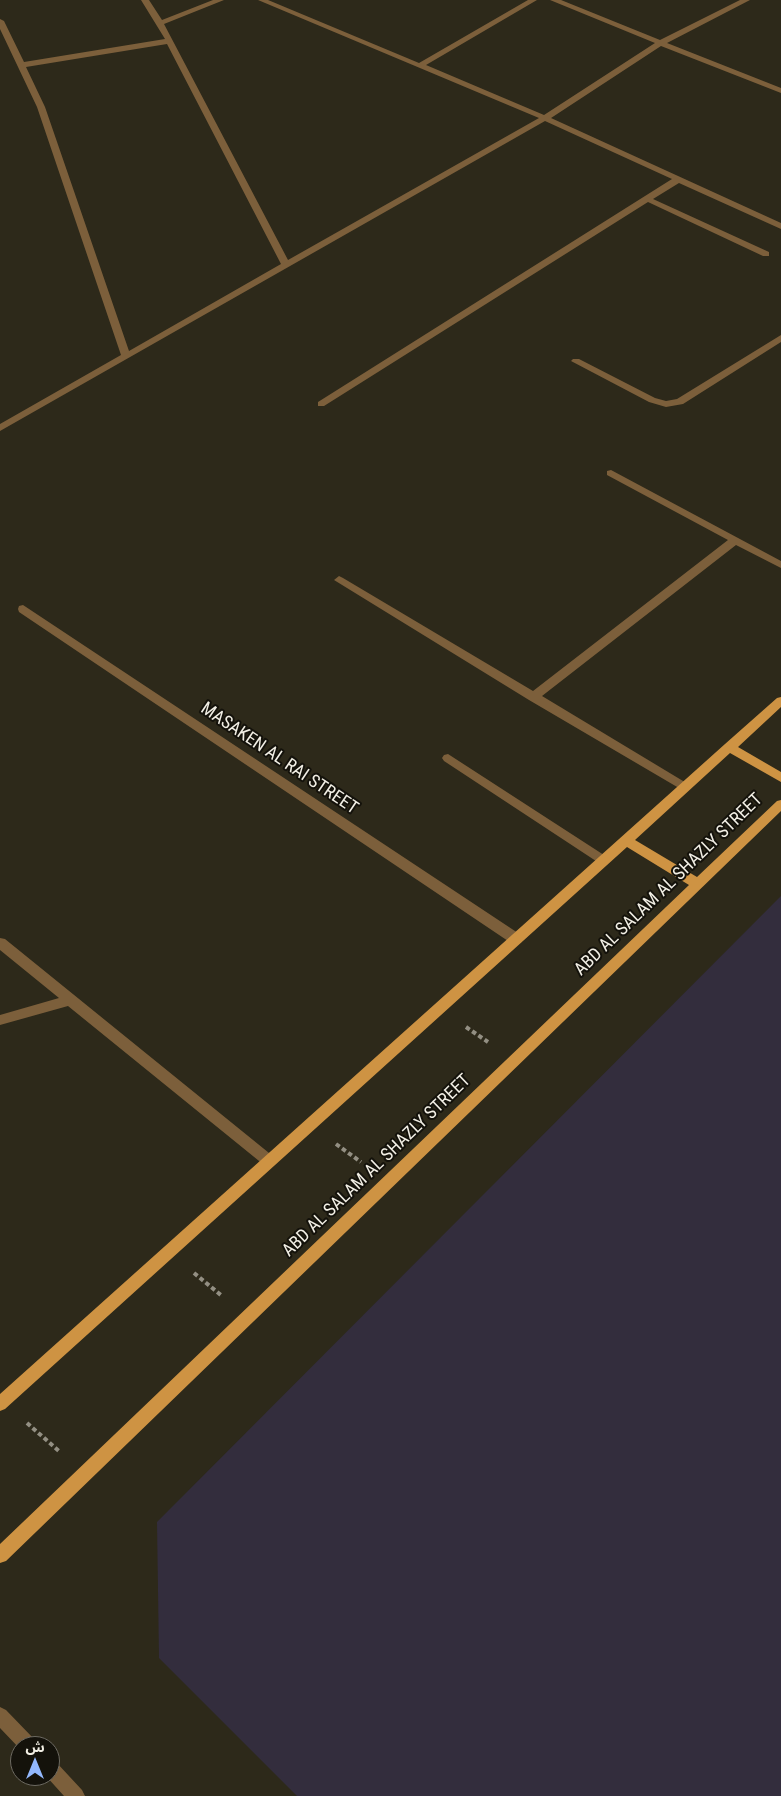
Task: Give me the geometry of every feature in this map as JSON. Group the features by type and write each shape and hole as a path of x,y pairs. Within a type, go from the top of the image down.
{"main road":[{"path":"1,1403 781,701"},
{"path":"729,747 781,778"},
{"name":"ABD AL SALAM AL SHAZLY STREET","path":"0,1556 781,804"},
{"path":"626,840 698,884"}],"street":[{"path":"146,0 160,23 286,265"},
{"path":"160,23 220,0"},
{"path":"262,0 545,118 781,226"},
{"path":"421,65 533,0"},
{"path":"554,0 781,91"},
{"path":"0,428 545,118 660,42 746,0"},
{"path":"0,21 40,107 126,356"},
{"path":"21,65 169,41"},
{"path":"321,404 679,179"},
{"path":"647,199 766,254"},
{"path":"576,360 652,400 666,404 680,402 781,338"},
{"path":"611,473 781,565"},
{"path":"533,697 735,540"},
{"path":"338,580 684,787"},
{"name":"MASAKEN AL RAI STREET","path":"23,609 516,939"},
{"path":"448,758 603,860"},
{"path":"0,942 269,1161"},
{"path":"0,1020 71,1000"},
{"path":"0,1716 19,1736"},
{"path":"60,1779 76,1796"}],"path":[{"path":"439,1008 514,1060"},
{"path":"309,1124 388,1182"},
{"path":"168,1252 248,1317"},
{"path":"1,1403 85,1474"}],"shaded area":[{"path":"781,896 781,1796 297,1796 159,1658 157,1522"}]}
